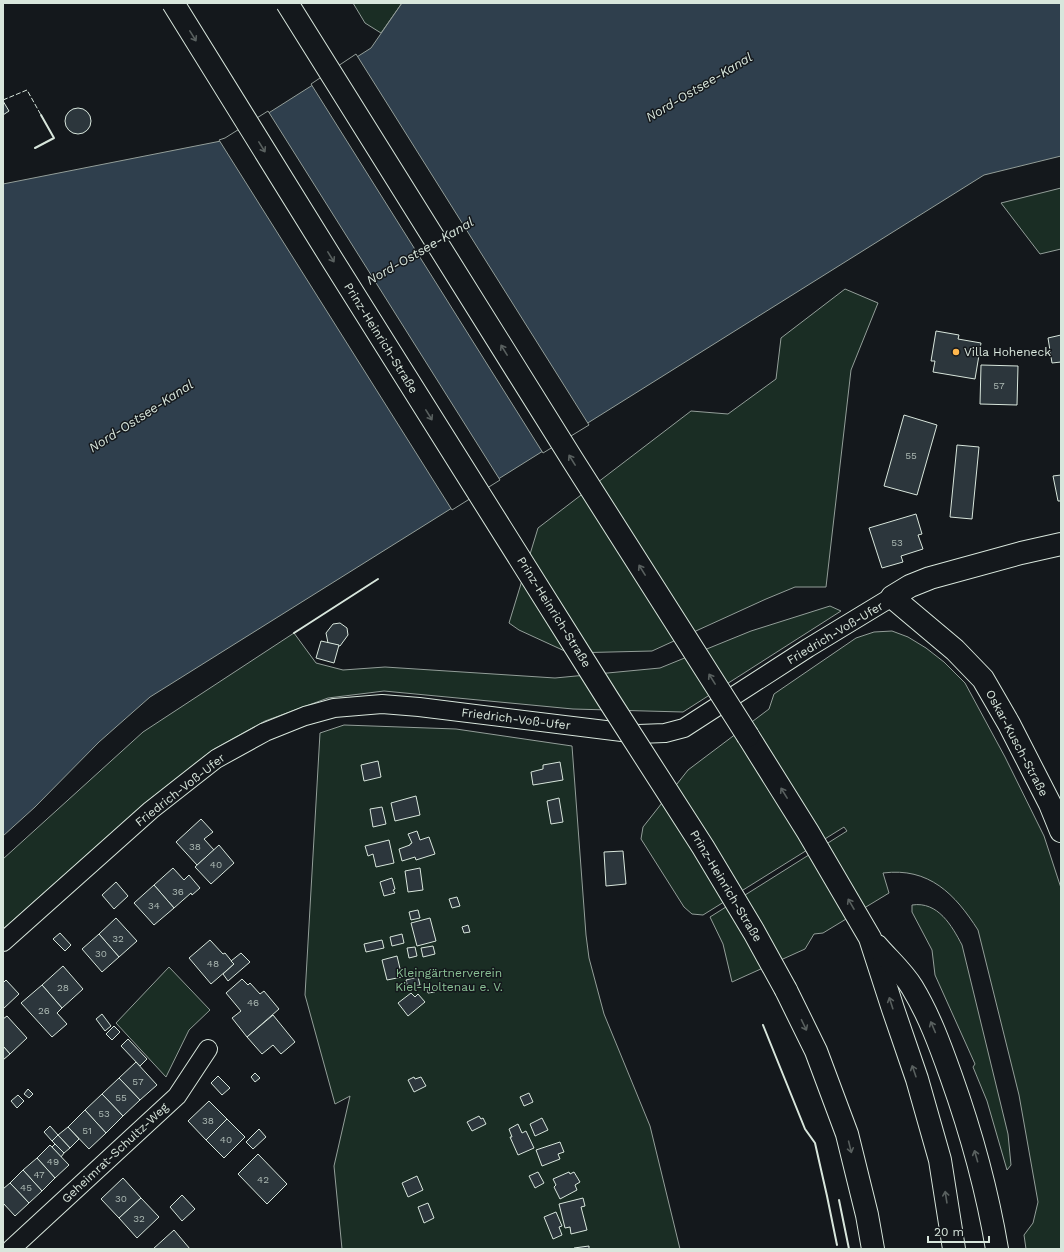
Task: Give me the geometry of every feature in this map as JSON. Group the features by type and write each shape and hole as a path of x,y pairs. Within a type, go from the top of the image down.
{"main road":[{"name":"Prinz-Heinrich-Straße","path":"173,3 553,612 703,847 754,932 786,990 816,1051 847,1134 867,1215 873,1249"},
{"path":"287,3 572,459 800,819 870,938 911,986 929,1017 941,1046 960,1103 978,1166 997,1249"},
{"name":"Friedrich-Voß-Ufer","path":"888,600 910,586 930,578 1021,553 1061,544"},
{"name":"Oskar-Kusch-Straße","path":"888,600 955,650 982,679 1009,724 1050,804 1061,831"},
{"path":"870,938 917,1079 940,1160 954,1249"}],"street":[{"name":"Friedrich-Voß-Ufer","path":"3,942 151,810 216,759 265,732 285,723 334,708 382,704 419,707 638,734 665,733 684,728 702,718 778,668 888,600"},
{"name":"Geheimrat-Schultz-Weg","path":"11,1249 177,1096 208,1049"}],"green space":[{"path":"353,3 402,3 381,33 365,23"},
{"path":"1061,188 1061,249 1040,254 1001,203"},
{"path":"845,289 878,303 851,370 826,587 795,587 652,651 569,653 519,630 509,623 538,528 691,411 728,414 776,379 781,338"},
{"path":"830,606 841,611 683,712 573,709 384,691 328,698 265,721 214,749 145,803 3,929 3,859 143,732 294,633 316,663 343,670 385,667 555,678 660,668 751,631"},
{"path":"892,631 908,637 926,648 944,662 965,683 1005,757 1044,836 1061,888 1061,1249 1026,1249 1024,1235 1033,1223 1038,1202 1019,1095 978,930 960,905 950,895 927,879 914,874 899,872 883,873 889,893 823,933 814,934 805,949 732,982 723,944 710,917 847,831 844,827 703,915 692,914 684,907 641,839 643,827 688,770 769,709 774,694 856,638 874,632"},
{"name":"Kleingärtnerverein Kiel-Holtenau e. V.","path":"344,725 456,729 572,746 589,958 604,1014 650,1126 680,1249 342,1249 334,1166 350,1096 335,1104 305,995 320,733"},
{"path":"912,905 921,905 937,911 949,923 962,945 1008,1134 1011,1165 1007,1170 987,1101 973,1067 975,1064 935,975 932,950 912,912"},
{"path":"169,967 210,1010 189,1030 166,1077 116,1023"}],"water":[{"name":"Nord-Ostsee-Kanal","path":"402,3 1061,3 1061,156 984,175 150,697 99,742 35,807 3,836 3,184 226,140 371,48"}],"pier":[{"path":"356,54 589,425 543,453 311,84"},
{"path":"268,111 500,480 452,510 219,140 225,138"}],"building":[{"path":"3,101 9,111 3,115"},
{"path":"78,108 87,112 91,121 87,130 78,134 69,130 65,121 69,112"},
{"name":"Villa Hoheneck","path":"936,331 959,335 958,339 981,343 975,379 933,372 935,361 931,361"},
{"path":"1061,335 1061,362 1052,363 1048,338"},
{"path":"981,365 1018,366 1017,405 980,404"},
{"path":"904,415 937,425 917,495 884,486"},
{"path":"957,445 979,447 972,519 950,517"},
{"path":"1061,475 1061,501 1058,501 1053,476"},
{"path":"916,514 922,534 918,535 923,549 901,556 903,562 882,568 869,528"},
{"path":"340,623 347,628 348,635 340,646 328,643 326,633 333,624"},
{"path":"321,641 339,645 334,663 316,658"},
{"path":"378,761 381,777 364,781 361,765"},
{"path":"560,762 563,780 533,785 531,772 543,769 543,765"},
{"path":"416,796 420,815 395,821 391,803"},
{"path":"559,798 563,822 551,824 547,801"},
{"path":"382,807 386,824 373,827 370,809"},
{"path":"201,819 213,832 204,839 214,850 197,865 176,842"},
{"path":"417,831 420,840 429,837 435,854 416,860 415,857 402,861 399,849 412,843 408,834"},
{"path":"389,840 394,863 376,867 373,854 368,856 365,846"},
{"path":"219,845 234,863 211,884 195,867"},
{"path":"623,851 626,884 606,886 604,852"},
{"path":"173,868 184,880 189,875 200,888 192,895 191,893 174,908 154,885"},
{"path":"420,868 423,890 408,892 405,871"},
{"path":"392,878 395,889 393,890 395,893 384,896 380,882"},
{"path":"116,882 128,896 114,909 102,895"},
{"path":"154,885 174,908 154,925 134,903"},
{"path":"457,897 460,906 452,908 449,899"},
{"path":"418,910 420,918 411,920 409,912"},
{"path":"116,918 137,941 119,957 99,934"},
{"path":"430,918 436,941 417,946 411,923"},
{"path":"468,925 470,932 464,933 462,927"},
{"path":"60,933 71,945 65,951 53,939"},
{"path":"99,934 119,957 102,972 82,949"},
{"path":"402,934 404,943 392,946 390,937"},
{"path":"210,940 223,954 225,953 234,964 211,984 189,958"},
{"path":"382,940 384,948 366,952 364,944"},
{"path":"433,946 435,954 423,957 421,948"},
{"path":"415,947 417,956 409,958 407,948"},
{"path":"241,953 250,962 228,981 223,974 234,964 231,961"},
{"path":"397,956 402,977 387,980 382,960"},
{"path":"63,966 83,989 62,1008 42,985"},
{"path":"418,977 420,985 408,988 406,980"},
{"path":"242,979 248,985 250,983 260,994 264,991 279,1009 247,1037 232,1018 241,1011 226,993"},
{"path":"6,980 19,994 3,1009 3,983"},
{"path":"42,985 62,1008 57,1013 67,1024 52,1037 21,1003"},
{"path":"433,986 435,992 428,993 427,987"},
{"path":"411,993 415,997 418,994 425,1002 408,1016 398,1003"},
{"path":"102,1014 111,1026 105,1031 96,1019"},
{"path":"273,1015 295,1042 281,1054 273,1045 262,1054 247,1037"},
{"path":"7,1016 27,1038 10,1054 3,1046 3,1019"},
{"path":"114,1026 120,1032 112,1040 106,1034"},
{"path":"128,1039 147,1059 140,1066 121,1046"},
{"path":"3,1046 10,1054 3,1060"},
{"path":"136,1062 157,1085 140,1100 119,1078"},
{"path":"255,1073 260,1078 255,1082 251,1077"},
{"path":"218,1076 230,1088 222,1095 211,1083"},
{"path":"414,1077 415,1079 421,1077 426,1086 414,1092 408,1080"},
{"path":"119,1078 140,1100 123,1116 102,1094"},
{"path":"28,1089 33,1094 29,1098 24,1094"},
{"path":"529,1093 533,1102 524,1106 520,1097"},
{"path":"102,1094 123,1116 106,1133 85,1110"},
{"path":"18,1095 24,1101 17,1108 11,1101"},
{"path":"209,1101 227,1119 206,1140 188,1121"},
{"path":"85,1110 106,1133 89,1149 68,1127"},
{"path":"479,1116 481,1119 483,1118 486,1124 472,1131 467,1122"},
{"path":"542,1118 548,1130 535,1136 530,1124"},
{"path":"227,1119 245,1137 224,1158 206,1140"},
{"path":"518,1124 522,1133 526,1131 534,1148 518,1155 510,1137 512,1137 509,1129"},
{"path":"50,1126 58,1135 52,1141 44,1132"},
{"path":"68,1127 79,1139 70,1148 58,1135"},
{"path":"259,1129 266,1137 253,1149 246,1142"},
{"path":"58,1135 70,1148 64,1153 52,1141"},
{"path":"560,1142 564,1152 558,1154 560,1159 542,1166 536,1150"},
{"path":"55,1144 64,1153 61,1157 52,1147"},
{"path":"50,1145 69,1165 55,1178 37,1158"},
{"path":"258,1154 287,1184 267,1204 238,1174"},
{"path":"37,1158 55,1178 42,1191 23,1170"},
{"path":"23,1170 42,1191 29,1203 10,1183"},
{"path":"538,1172 544,1183 535,1188 529,1176"},
{"path":"569,1172 570,1174 574,1172 580,1182 575,1185 577,1190 560,1199 554,1187 556,1185 553,1179"},
{"path":"417,1176 423,1190 408,1197 402,1183"},
{"path":"123,1178 141,1198 119,1218 101,1199"},
{"path":"10,1183 29,1203 15,1216 3,1203 3,1189"},
{"path":"182,1195 195,1209 182,1221 170,1207"},
{"path":"141,1198 159,1217 137,1238 119,1218"},
{"path":"583,1198 585,1206 581,1207 587,1230 571,1234 570,1227 565,1228 559,1204"},
{"path":"428,1203 434,1218 424,1223 418,1207"},
{"path":"556,1212 562,1226 559,1227 562,1235 553,1239 544,1217"},
{"path":"174,1230 190,1249 153,1249"},
{"path":"589,1246 589,1249 574,1249 574,1248"}],"fence":[{"path":"3,100 27,90 41,115"}],"wall":[{"path":"35,148 54,138 41,115"},
{"path":"294,633 378,579"},
{"path":"763,1025 805,1129 815,1143 837,1245"},
{"path":"839,1200 849,1249"}],"place":[{"name":"Villa Hoheneck","path":"956,352"}]}
